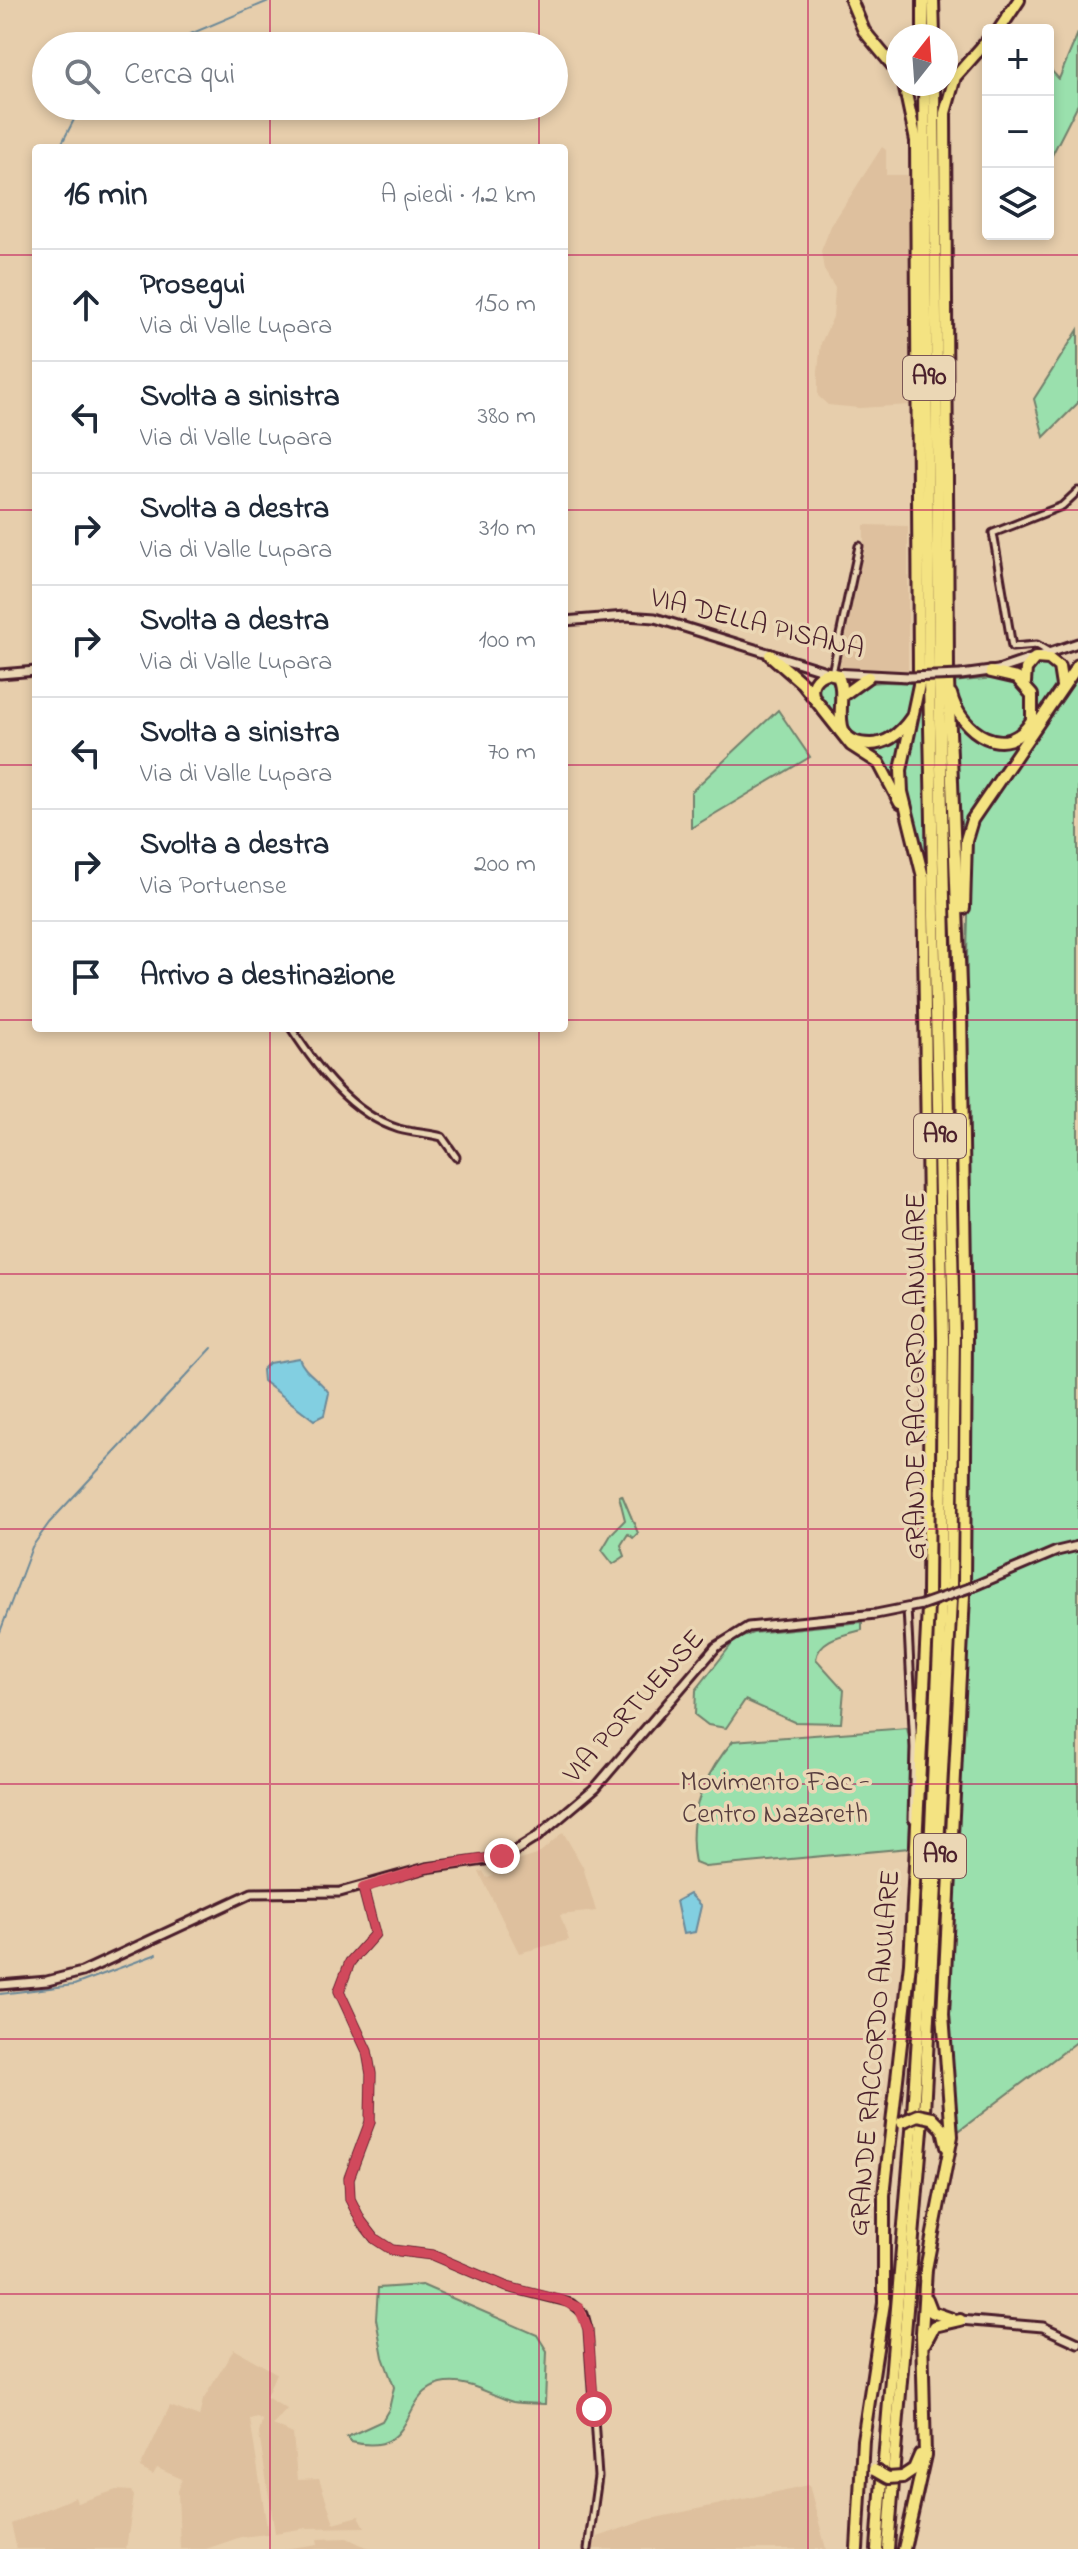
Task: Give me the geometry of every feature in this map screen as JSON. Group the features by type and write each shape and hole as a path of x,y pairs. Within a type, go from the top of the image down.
{"highway":[{"path":"851,0 864,31 886,58"},
{"path":"923,0 923,24"},
{"path":"933,0 934,24"},
{"path":"1003,24 1019,0"},
{"name":"GRANDE RACCORDO ANULARE","path":"857,2549 866,2426 884,2303 885,2174 910,1963 925,1603 930,1326 920,861 902,792 901,770 915,713 933,678 945,113 955,77 982,47"},
{"name":"GRANDE RACCORDO ANULARE","path":"907,96 916,141 933,678"},
{"name":"GRANDE RACCORDO ANULARE","path":"877,2549 888,2476 918,2117 946,1596 924,96"},
{"name":"GRANDE RACCORDO ANULARE","path":"933,678 934,96"},
{"path":"770,655 787,668 851,745 879,763 887,772 920,861"},
{"path":"1025,683 1026,669 1035,658 1056,663 1062,674 1062,686"},
{"path":"961,1010 969,826 986,796 1078,665"},
{"path":"933,678 965,725 986,738 1002,741 1021,734 1032,720 1034,700 1025,683 1012,675 991,672"},
{"path":"815,701 812,691 815,681 823,674 832,673 840,680 843,695 838,711 840,723 848,735 864,743 894,737 915,713"},
{"path":"843,695 868,677"},
{"path":"933,678 961,1010"},
{"name":"GRANDE RACCORDO ANULARE","path":"904,2549 924,2460 922,2333 926,2269 946,2177 952,2126 943,2014 967,1589 961,1010"},
{"path":"885,2174 892,2140 918,2117 940,2125 946,2138 946,2177"},
{"path":"866,2426 868,2458 888,2476 916,2466 920,2456 919,2320 926,2269"},
{"path":"926,2269 928,2308 937,2315 960,2320"},
{"path":"925,2382 928,2333 936,2325 960,2320"},
{"name":"GRANDE RACCORDO ANULARE","path":"888,2476 888,2549"}],"main road":[{"name":"VIA DELLA PISANA","path":"568,621 626,616 655,618 832,673 868,677 933,678 991,672 1078,643"},
{"path":"0,674 32,671"},
{"name":"VIA PORTUENSE","path":"0,1985 47,1981 82,1972 252,1893 272,1891 315,1895 363,1888 426,1868 497,1858 527,1844 596,1787 716,1647 740,1629 907,1608 967,1589 1057,1551 1078,1546"},
{"path":"960,2320 1043,2327 1078,2343"}],"street":[{"path":"1049,652 1037,645 1012,647 993,533 1062,506 1078,491"},
{"path":"832,673 859,546"},
{"path":"294,1032 322,1070 363,1109 399,1129 442,1137 456,1157"},
{"path":"907,1608 914,1748 912,1819"},
{"path":"363,1888 375,1934 350,1962 339,1991 367,2051 371,2074 370,2122 349,2178 350,2199 368,2230 392,2250 432,2255 507,2287 571,2303 584,2314 588,2329 598,2472 588,2549"}],"shaded area":[{"path":"882,147 886,150 886,175 911,175 910,405 859,408 828,405 818,396 818,371 821,343 833,317 835,288 824,270 821,251 831,226"},
{"path":"864,525 908,526 908,674 839,670 864,547"},
{"path":"563,1832 583,1867 596,1911 560,1915 569,1940 519,1953 479,1872 483,1871 487,1878 493,1876 491,1869 537,1855"},
{"path":"234,2349 276,2373 266,2397 287,2409 273,2425 293,2434 297,2480 319,2479 334,2523 359,2516 365,2527 306,2528 275,2533 259,2434 262,2420 257,2417 250,2419 268,2534 241,2537 206,2549 180,2549 178,2491 182,2479 157,2468 153,2475 140,2468 170,2406 199,2417 203,2400"},
{"path":"809,2485 826,2549 592,2549 598,2537 646,2520"},
{"path":"116,2490 131,2491 134,2496 126,2549 17,2549 11,2524 75,2497 77,2503"},
{"path":"347,2538 370,2549 284,2549 318,2544 317,2539"}],"green space":[{"path":"1078,33 1078,104 1054,151 1054,74 1059,79"},
{"path":"1078,330 1078,403 1044,437 1034,399"},
{"path":"1044,662 1056,667 1060,685 1035,720 1031,670"},
{"path":"1078,670 1078,2041 956,2133 947,2013 971,1592 966,991 970,844 980,810"},
{"path":"833,674 839,727 818,694 819,681"},
{"path":"1006,677 1022,686 1031,702 1026,725 1003,738 984,731 968,719 954,693 952,682"},
{"path":"879,682 915,683 910,714 897,732 883,740 868,740 855,734 845,723 841,711 845,698 858,687"},
{"path":"923,687 927,869 907,800 905,763"},
{"path":"778,710 810,757 691,828 691,792"},
{"path":"953,712 967,731 987,742 1028,731 969,818 962,879"},
{"path":"904,735 895,766 897,785 882,761 859,745 890,743"},
{"path":"622,1495 638,1533 633,1538 628,1534 621,1545 625,1556 613,1564 602,1550 612,1533 625,1520 619,1496"},
{"path":"862,1622 862,1630 840,1636 822,1646 816,1659 844,1690 841,1723 794,1722 745,1700 726,1728 708,1725 695,1715 696,1690 735,1640 753,1633"},
{"name":"Movimento Fac - Centro Nazareth","path":"907,1728 912,1751 909,1848 705,1867 695,1863 693,1829 699,1798 713,1768 733,1741"},
{"path":"422,2285 537,2335 547,2351 545,2404 513,2402 460,2383 441,2384 428,2390 418,2400 398,2433 388,2441 373,2445 351,2442 347,2437 382,2421 389,2409 394,2387 383,2357 376,2319 378,2288"}],"water":[{"path":"299,1358 329,1393 324,1415 314,1420 263,1381 262,1370 269,1363"},
{"path":"689,1894 701,1906 695,1932 683,1934 676,1901"}],"waterway":[{"path":"195,32 271,0"},
{"path":"62,143 74,120"},
{"path":"0,1632 32,1547 49,1523 212,1348"},
{"path":"0,1994 74,1985 157,1954"}],"route":[{"path":"502,1856 426,1868 363,1888 375,1934 350,1962 339,1991 367,2051 371,2074 370,2122 349,2178 350,2199 375,2239 392,2250 432,2255 507,2287 561,2300 579,2308 588,2329 594,2409"}]}
